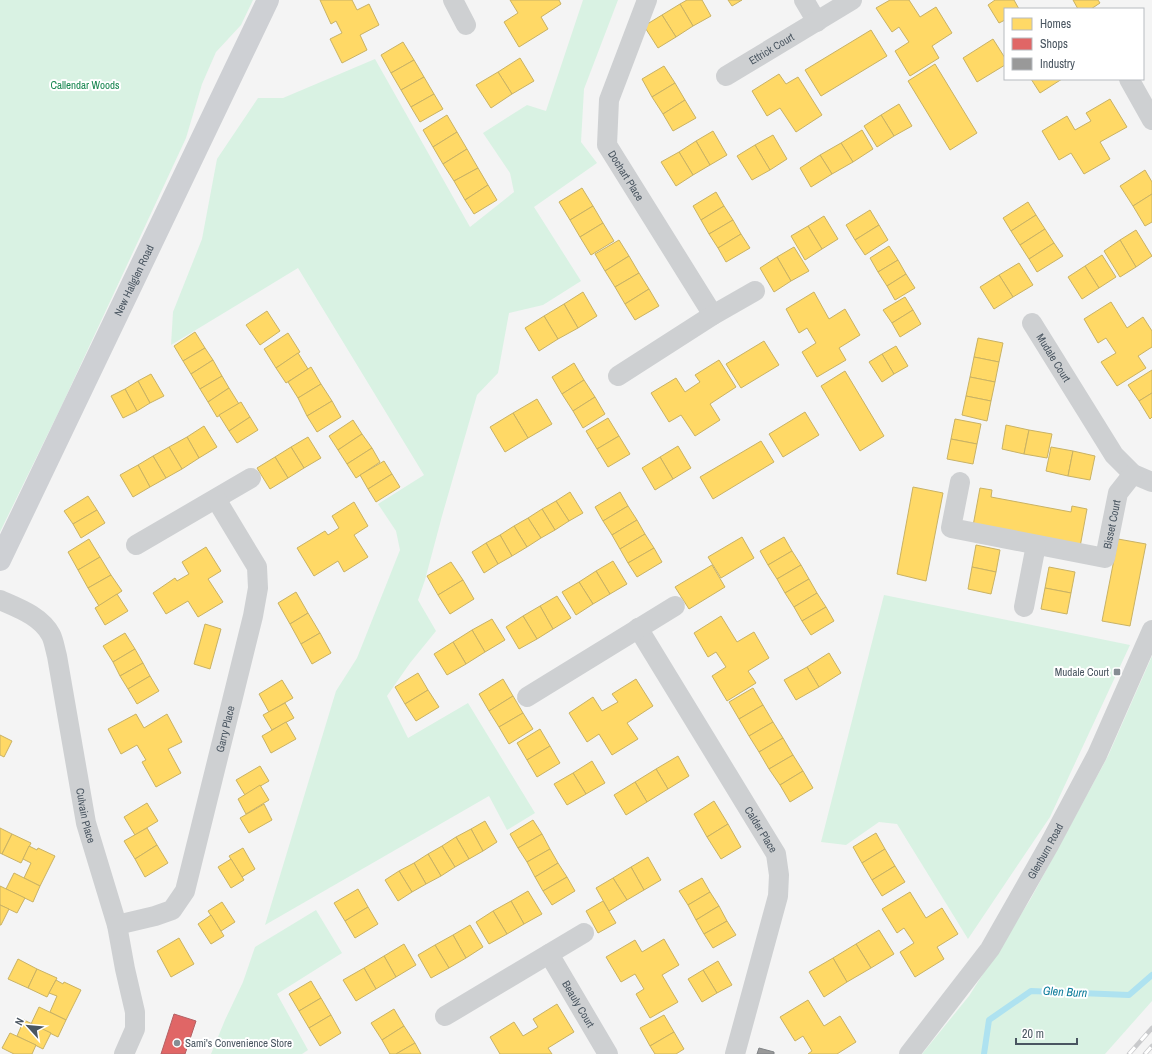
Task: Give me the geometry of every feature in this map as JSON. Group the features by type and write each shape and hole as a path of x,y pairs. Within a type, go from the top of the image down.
{"street":[{"name":"New Hallglen Road","path":"0,560 268,0"},
{"path":"453,0 466,25"},
{"name":"Dochart Place","path":"647,0 609,100 607,145 713,315"},
{"path":"804,0 817,22"},
{"name":"Ettrick Court","path":"726,76 852,0"},
{"path":"1130,80 1152,120"},
{"path":"618,376 713,315 755,291"},
{"name":"Mudale Court","path":"1032,322 1114,455 1133,474 1152,482"},
{"name":"Bisset Court","path":"960,482 951,528 1105,558 1118,493 1133,474"},
{"path":"136,545 251,478"},
{"name":"Garry Place","path":"117,924 155,916 172,910 185,891 253,616 258,588 257,567 216,498"},
{"path":"1024,607 1036,545"},
{"name":"Culvain Place","path":"0,600 42,622 51,635 57,656 86,823 117,924 135,1012 135,1029 124,1054"},
{"path":"527,697 675,606"},
{"name":"Calder Place","path":"638,628 776,854 779,875 778,896 735,1054"},
{"name":"Glenburn Road","path":"909,1054 994,942 1049,845 1097,755 1152,630"},
{"path":"445,1016 584,933"},
{"name":"Beauly Court","path":"549,954 608,1054"}],"green space":[{"name":"Callendar Woods","path":"0,0 253,0 241,25 216,52 202,84 186,138 62,405 0,532"},
{"path":"583,0 618,0 584,89 581,142 597,163 534,207 581,281 543,305 509,313 498,373 477,395 418,600 436,631 410,663 387,696 408,738 468,703 535,813 507,830 489,796 265,925 336,691 357,658 400,550 396,531 378,504 424,475 298,268 171,345 173,312 202,239 217,159 258,98 283,98 375,59 470,227 514,192 510,173 483,133 527,105 546,111"},
{"path":"884,595 1130,645 1050,817 968,939 897,824 879,822 846,845 821,842"},
{"path":"1152,656 1152,1001 1105,1054 922,1054 969,996 1030,900 1108,756"},
{"path":"316,910 342,953 277,994 308,1050 302,1054 211,1054 243,982 255,947"}],"building: Homes":[{"path":"320,0 352,0 357,10 369,4 379,25 360,35 367,50 342,63 330,39 342,33 336,21 331,24"},
{"path":"510,0 559,0 561,4 541,17 548,29 519,47 504,22 518,13"},
{"path":"687,0 702,0 711,16 693,26 680,4"},
{"path":"728,0 742,0 732,6"},
{"path":"890,0 909,0 920,17 936,7 952,33 932,46 939,58 910,76 895,51 909,42 899,27 892,32 876,8"},
{"path":"995,0 1014,0 1018,8 1004,8 1004,20 999,23 988,5"},
{"path":"1073,0 1098,0 1100,3 1092,8 1077,8"},
{"path":"680,4 693,26 676,37 662,15"},
{"path":"662,15 676,37 658,48 644,26"},
{"path":"871,30 887,56 821,96 805,70"},
{"path":"993,39 1004,56 1004,66 977,82 963,58"},
{"path":"403,42 414,60 391,73 381,55"},
{"path":"520,58 534,81 512,94 498,72"},
{"path":"414,60 424,77 401,90 391,73"},
{"path":"935,64 977,133 950,150 908,81"},
{"path":"664,66 675,83 652,97 642,79"},
{"path":"498,72 512,94 491,108 476,85"},
{"path":"779,74 786,84 798,77 822,115 796,132 780,108 767,116 752,91"},
{"path":"424,77 434,94 411,107 401,90"},
{"path":"1032,80 1060,80 1040,93"},
{"path":"675,83 685,100 663,114 652,97"},
{"path":"434,94 443,109 420,122 411,107"},
{"path":"1110,99 1127,127 1100,142 1110,159 1084,174 1071,153 1059,160 1042,131 1067,116 1075,130 1091,121 1086,113"},
{"path":"685,100 696,118 673,131 663,114"},
{"path":"899,104 912,126 894,136 881,115"},
{"path":"447,115 457,132 433,147 423,130"},
{"path":"881,115 894,136 877,147 864,126"},
{"path":"862,130 873,149 853,162 841,143"},
{"path":"713,131 727,155 710,165 696,141"},
{"path":"457,132 467,149 443,164 433,147"},
{"path":"773,135 787,159 770,170 755,145"},
{"path":"696,141 710,165 693,175 679,152"},
{"path":"841,143 853,162 832,174 820,155"},
{"path":"755,145 770,170 752,180 737,156"},
{"path":"467,149 478,168 454,181 443,164"},
{"path":"679,152 693,175 676,186 661,162"},
{"path":"820,155 832,174 811,187 800,168"},
{"path":"478,168 488,185 465,200 454,181"},
{"path":"1145,170 1152,182 1152,194 1133,206 1120,186"},
{"path":"488,185 497,200 474,214 465,200"},
{"path":"582,188 593,206 570,220 559,202"},
{"path":"716,192 724,206 701,220 693,206"},
{"path":"1152,194 1152,222 1145,226 1133,206"},
{"path":"1028,202 1036,215 1011,231 1003,218"},
{"path":"593,206 603,223 580,237 570,220"},
{"path":"724,206 733,220 709,234 701,220"},
{"path":"870,210 879,225 855,240 846,225"},
{"path":"1036,215 1045,229 1020,245 1011,231"},
{"path":"824,216 838,239 822,249 808,226"},
{"path":"733,220 741,234 718,248 709,234"},
{"path":"603,223 614,241 591,255 580,237"},
{"path":"879,225 888,240 865,255 855,240"},
{"path":"808,226 822,249 805,260 791,236"},
{"path":"1045,229 1054,243 1029,259 1020,245"},
{"path":"1136,230 1152,256 1136,267 1120,240"},
{"path":"741,234 750,248 726,262 718,248"},
{"path":"619,240 629,256 605,271 595,254"},
{"path":"1120,240 1136,267 1120,277 1104,251"},
{"path":"1054,243 1063,256 1037,272 1029,259"},
{"path":"889,246 898,260 878,272 870,258"},
{"path":"794,247 809,271 791,281 777,257"},
{"path":"1102,255 1116,277 1099,288 1085,266"},
{"path":"629,256 639,273 615,287 605,271"},
{"path":"777,257 791,281 774,292 760,268"},
{"path":"898,260 906,274 887,286 878,272"},
{"path":"1019,263 1033,285 1013,297 999,275"},
{"path":"1085,266 1099,288 1082,299 1068,277"},
{"path":"639,273 649,289 625,304 615,287"},
{"path":"906,274 915,288 895,300 887,286"},
{"path":"999,275 1013,297 994,309 980,287"},
{"path":"649,289 659,306 635,320 625,304"},
{"path":"583,292 597,316 578,328 564,304"},
{"path":"814,292 829,319 845,309 860,335 839,348 846,360 817,377 802,352 816,343 807,328 799,333 786,309"},
{"path":"905,297 913,310 892,323 883,310"},
{"path":"1111,302 1127,328 1143,317 1152,331 1152,347 1138,356 1146,368 1117,386 1101,362 1116,353 1106,338 1098,343 1084,319"},
{"path":"564,304 578,328 558,339 544,316"},
{"path":"913,310 921,324 900,337 892,323"},
{"path":"267,311 280,331 260,345 246,325"},
{"path":"544,316 558,339 539,351 525,328"},
{"path":"195,332 205,348 183,361 174,346"},
{"path":"288,333 300,352 276,368 264,349"},
{"path":"978,338 1003,343 999,362 974,357"},
{"path":"764,341 779,365 741,388 726,364"},
{"path":"896,346 908,366 894,374 882,354"},
{"path":"205,348 213,360 191,374 183,361"},
{"path":"298,353 308,369 286,383 276,368"},
{"path":"882,354 894,374 882,382 869,362"},
{"path":"974,357 999,362 995,382 970,377"},
{"path":"213,360 222,376 200,389 191,374"},
{"path":"719,360 736,387 710,404 720,420 695,436 681,415 669,422 651,393 676,378 685,392 700,382 695,375"},
{"path":"574,363 584,380 562,394 552,377"},
{"path":"311,367 321,384 298,398 288,382"},
{"path":"1152,370 1152,393 1139,401 1128,385"},
{"path":"845,371 884,436 860,451 821,386"},
{"path":"151,374 164,396 150,403 138,381"},
{"path":"222,376 229,388 208,402 200,389"},
{"path":"970,377 995,382 991,401 966,396"},
{"path":"584,380 595,397 573,411 562,394"},
{"path":"138,381 150,403 137,411 125,389"},
{"path":"321,384 332,401 307,416 298,398"},
{"path":"229,388 239,404 217,417 208,402"},
{"path":"125,389 137,411 123,418 111,396"},
{"path":"1152,393 1152,417 1150,419 1139,401"},
{"path":"966,396 991,401 987,421 962,415"},
{"path":"595,397 605,414 583,428 573,411"},
{"path":"537,399 552,424 528,438 513,413"},
{"path":"332,401 341,417 317,432 307,416"},
{"path":"241,402 250,417 229,431 219,415"},
{"path":"805,412 819,435 783,457 769,434"},
{"path":"513,413 528,438 505,452 490,427"},
{"path":"250,417 258,430 237,443 229,431"},
{"path":"608,418 619,436 597,449 586,431"},
{"path":"955,419 981,424 977,444 951,439"},
{"path":"353,420 362,434 338,450 329,436"},
{"path":"1006,425 1029,430 1024,454 1002,449"},
{"path":"204,426 217,447 199,458 187,437"},
{"path":"1029,430 1052,434 1047,458 1024,454"},
{"path":"362,434 372,448 347,464 338,450"},
{"path":"619,436 630,454 608,467 597,449"},
{"path":"187,437 199,458 182,469 169,447"},
{"path":"308,437 321,458 304,468 291,447"},
{"path":"951,439 977,444 973,464 947,459"},
{"path":"761,441 774,462 713,499 700,477"},
{"path":"678,446 691,468 673,479 660,457"},
{"path":"169,447 182,469 166,478 153,456"},
{"path":"291,447 304,468 288,478 275,457"},
{"path":"1051,447 1073,451 1068,476 1046,471"},
{"path":"372,448 380,462 356,478 347,464"},
{"path":"1073,451 1095,456 1090,480 1068,476"},
{"path":"153,456 166,478 150,487 138,465"},
{"path":"275,457 288,478 270,489 257,468"},
{"path":"660,457 673,479 655,490 642,468"},
{"path":"384,461 392,474 368,489 360,475"},
{"path":"138,465 150,487 133,497 120,475"},
{"path":"392,474 400,487 376,502 368,489"},
{"path":"913,487 943,493 926,581 897,574"},
{"path":"980,488 992,490 991,497 1071,512 1072,506 1087,509 1080,547 973,526"},
{"path":"570,492 583,513 569,521 556,501"},
{"path":"620,492 628,506 603,521 595,507"},
{"path":"88,496 97,510 73,524 64,511"},
{"path":"556,501 569,521 555,530 542,509"},
{"path":"354,502 368,526 354,535 368,557 344,572 338,561 314,576 297,548 325,531 328,535 339,528 332,516"},
{"path":"628,506 637,520 612,535 603,521"},
{"path":"542,509 555,530 541,538 528,518"},
{"path":"97,510 105,523 81,538 73,524"},
{"path":"528,518 541,538 527,547 514,526"},
{"path":"637,520 645,534 620,549 612,535"},
{"path":"514,526 527,547 512,556 500,535"},
{"path":"645,534 654,548 628,563 620,549"},
{"path":"500,535 512,556 498,564 486,543"},
{"path":"742,537 754,558 721,578 708,557"},
{"path":"784,537 792,551 768,565 760,551"},
{"path":"89,539 100,557 78,570 68,552"},
{"path":"1118,539 1146,544 1130,626 1102,621"},
{"path":"486,543 498,564 484,573 472,552"},
{"path":"976,545 1000,550 996,572 972,567"},
{"path":"206,547 221,571 208,579 223,602 198,617 188,601 166,614 153,593 175,578 177,581 189,574 182,562"},
{"path":"654,548 662,562 637,577 628,563"},
{"path":"792,551 801,565 777,579 768,565"},
{"path":"100,557 111,575 88,588 78,570"},
{"path":"613,561 627,584 610,594 596,571"},
{"path":"451,562 463,580 438,595 427,576"},
{"path":"712,565 725,587 689,609 675,587"},
{"path":"801,565 809,579 785,593 777,579"},
{"path":"972,567 996,572 991,594 968,589"},
{"path":"1049,567 1075,572 1071,593 1045,588"},
{"path":"596,571 610,594 593,604 579,582"},
{"path":"111,575 122,591 99,606 88,588"},
{"path":"809,579 817,593 794,607 785,593"},
{"path":"463,580 474,599 450,614 438,595"},
{"path":"579,582 593,604 576,615 562,592"},
{"path":"1045,588 1071,593 1067,614 1041,609"},
{"path":"296,592 308,613 290,624 278,603"},
{"path":"817,593 826,607 802,621 794,607"},
{"path":"117,594 128,611 105,625 95,608"},
{"path":"557,596 571,618 553,629 540,606"},
{"path":"540,606 553,629 537,639 523,616"},
{"path":"826,607 834,621 811,635 802,621"},
{"path":"308,613 320,633 301,644 290,624"},
{"path":"523,616 537,639 519,649 506,627"},
{"path":"721,616 737,642 754,632 769,658 748,671 756,683 727,701 712,676 726,667 716,652 708,657 694,633"},
{"path":"492,619 505,640 485,652 472,630"},
{"path":"205,624 221,629 210,669 194,664"},
{"path":"472,630 485,652 466,664 453,642"},
{"path":"125,633 135,649 113,662 103,646"},
{"path":"320,633 331,653 312,664 301,644"},
{"path":"453,642 466,664 447,675 434,654"},
{"path":"135,649 143,663 120,676 113,662"},
{"path":"829,653 841,673 819,687 807,667"},
{"path":"143,663 150,676 128,689 120,676"},
{"path":"807,667 819,687 796,700 784,680"},
{"path":"418,673 428,690 405,704 395,687"},
{"path":"150,676 159,691 137,704 128,689"},
{"path":"503,679 513,696 489,711 479,694"},
{"path":"636,679 653,706 627,723 638,739 612,755 599,734 587,742 569,713 593,697 602,711 618,702 612,694"},
{"path":"282,680 293,698 269,712 259,694"},
{"path":"753,688 763,705 739,719 729,702"},
{"path":"428,690 439,707 416,721 405,704"},
{"path":"513,696 523,713 499,727 489,711"},
{"path":"285,703 294,718 272,730 263,715"},
{"path":"763,705 773,722 749,736 739,719"},
{"path":"523,713 533,729 509,744 499,727"},
{"path":"136,714 144,728 167,714 182,742 168,749 181,773 156,787 142,762 146,760 137,745 121,754 108,729"},
{"path":"286,722 296,739 271,753 262,736"},
{"path":"773,722 783,738 759,752 749,736"},
{"path":"540,729 550,746 527,760 517,743"},
{"path":"0,735 12,741 4,757 0,755"},
{"path":"783,738 793,755 769,769 759,752"},
{"path":"550,746 560,763 537,777 527,760"},
{"path":"793,755 803,771 780,785 769,769"},
{"path":"678,756 689,776 668,789 656,769"},
{"path":"592,761 605,783 586,794 573,773"},
{"path":"260,766 269,781 245,795 236,780"},
{"path":"656,769 668,789 647,802 635,782"},
{"path":"803,771 813,788 790,802 780,785"},
{"path":"573,773 586,794 567,805 554,784"},
{"path":"635,782 647,802 626,815 614,795"},
{"path":"260,785 269,800 246,814 238,799"},
{"path":"714,801 728,824 707,837 694,814"},
{"path":"147,803 158,821 135,835 124,817"},
{"path":"264,804 272,820 249,833 240,818"},
{"path":"533,820 542,834 518,848 510,834"},
{"path":"485,821 497,842 483,851 471,829"},
{"path":"728,824 741,847 721,859 707,837"},
{"path":"0,828 12,834 2,854 0,853"},
{"path":"147,828 157,845 135,859 124,841"},
{"path":"471,829 483,851 469,859 456,837"},
{"path":"876,833 885,849 862,863 853,847"},
{"path":"12,834 31,843 21,863 2,854"},
{"path":"542,834 550,849 527,862 518,848"},
{"path":"456,837 469,859 455,867 442,846"},
{"path":"157,845 168,863 145,877 135,859"},
{"path":"29,846 37,850 38,848 55,856 40,886 24,878 31,863 23,859"},
{"path":"442,846 455,867 441,876 428,854"},
{"path":"243,848 255,869 242,877 229,856"},
{"path":"550,849 558,863 535,877 527,862"},
{"path":"885,849 895,866 872,880 862,863"},
{"path":"428,854 441,876 426,884 414,863"},
{"path":"648,857 661,880 644,890 631,867"},
{"path":"231,859 244,880 231,888 218,867"},
{"path":"414,863 426,884 412,892 399,871"},
{"path":"558,863 567,877 543,891 535,877"},
{"path":"895,866 905,882 882,896 872,880"},
{"path":"631,867 644,890 627,900 613,878"},
{"path":"399,871 412,892 398,901 385,880"},
{"path":"14,873 40,886 33,902 6,889"},
{"path":"567,877 575,891 552,905 543,891"},
{"path":"613,878 627,900 609,911 596,888"},
{"path":"702,878 710,892 688,905 679,891"},
{"path":"0,886 25,898 17,913 0,905"},
{"path":"358,889 368,907 345,921 334,903"},
{"path":"528,891 542,914 524,924 511,901"},
{"path":"710,892 719,906 696,920 688,905"},
{"path":"910,892 926,918 942,908 958,934 937,947 944,959 915,977 900,952 914,943 904,928 897,933 882,909"},
{"path":"511,901 524,924 507,934 493,911"},
{"path":"603,901 616,923 598,933 586,911"},
{"path":"222,902 235,922 221,931 208,911"},
{"path":"0,905 9,909 1,925 0,925"},
{"path":"719,906 727,921 704,934 696,920"},
{"path":"368,907 378,924 355,938 345,921"},
{"path":"493,911 507,934 489,944 476,922"},
{"path":"211,915 224,936 211,944 198,924"},
{"path":"727,921 736,935 713,948 704,934"},
{"path":"470,925 483,947 466,958 453,935"},
{"path":"879,930 894,954 871,968 856,944"},
{"path":"453,935 466,958 449,968 435,945"},
{"path":"179,938 194,964 171,977 157,951"},
{"path":"664,939 679,965 662,975 678,1002 650,1018 636,994 644,989 635,974 621,982 606,957 635,940 642,952"},
{"path":"404,944 416,965 396,977 384,956"},
{"path":"856,944 871,968 847,982 833,958"},
{"path":"435,945 449,968 431,978 418,955"},
{"path":"384,956 396,977 376,989 364,968"},
{"path":"833,958 847,982 824,997 809,972"},
{"path":"18,959 37,969 28,988 8,979"},
{"path":"718,961 732,985 717,993 703,970"},
{"path":"364,968 376,989 356,1001 343,980"},
{"path":"37,969 57,978 47,997 28,988"},
{"path":"703,970 717,993 702,1002 688,979"},
{"path":"56,980 81,990 66,1020 50,1012 57,996 49,993"},
{"path":"311,981 321,998 299,1011 289,994"},
{"path":"321,998 331,1015 309,1028 299,1011"},
{"path":"808,1000 824,1026 840,1016 856,1042 837,1054 808,1054 812,1051 803,1036 795,1041 780,1017"},
{"path":"557,1004 574,1032 548,1048 552,1054 500,1054 490,1037 514,1022 523,1036 538,1027 533,1019"},
{"path":"39,1007 66,1020 58,1037 31,1024"},
{"path":"394,1009 404,1026 382,1040 371,1023"},
{"path":"331,1015 341,1033 320,1046 309,1028"},
{"path":"664,1015 674,1032 650,1046 640,1028"},
{"path":"24,1020 51,1033 43,1049 17,1036"},
{"path":"404,1026 415,1043 396,1054 390,1054 382,1040"},
{"path":"674,1032 684,1049 676,1054 655,1054 650,1046"},
{"path":"10,1033 36,1045 32,1054 14,1054 2,1048"},
{"path":"415,1043 421,1054 396,1054"}],"building: Shops":[{"name":"Sami's Convenience Store","path":"174,1014 196,1021 185,1054 161,1054"}],"building: Industry":[{"path":"759,1048 774,1052 774,1054 757,1054"}],"waterway":[{"name":"Glen Burn","path":"984,1054 989,1020 1031,991 1129,995 1152,975"}],"railway":[{"path":"1129,1054 1152,1028"},
{"path":"1145,1054 1152,1046"}],"place":[{"name":"Mudale Court","path":"1117,672"},
{"name":"Sami's Convenience Store","path":"177,1043"}]}
